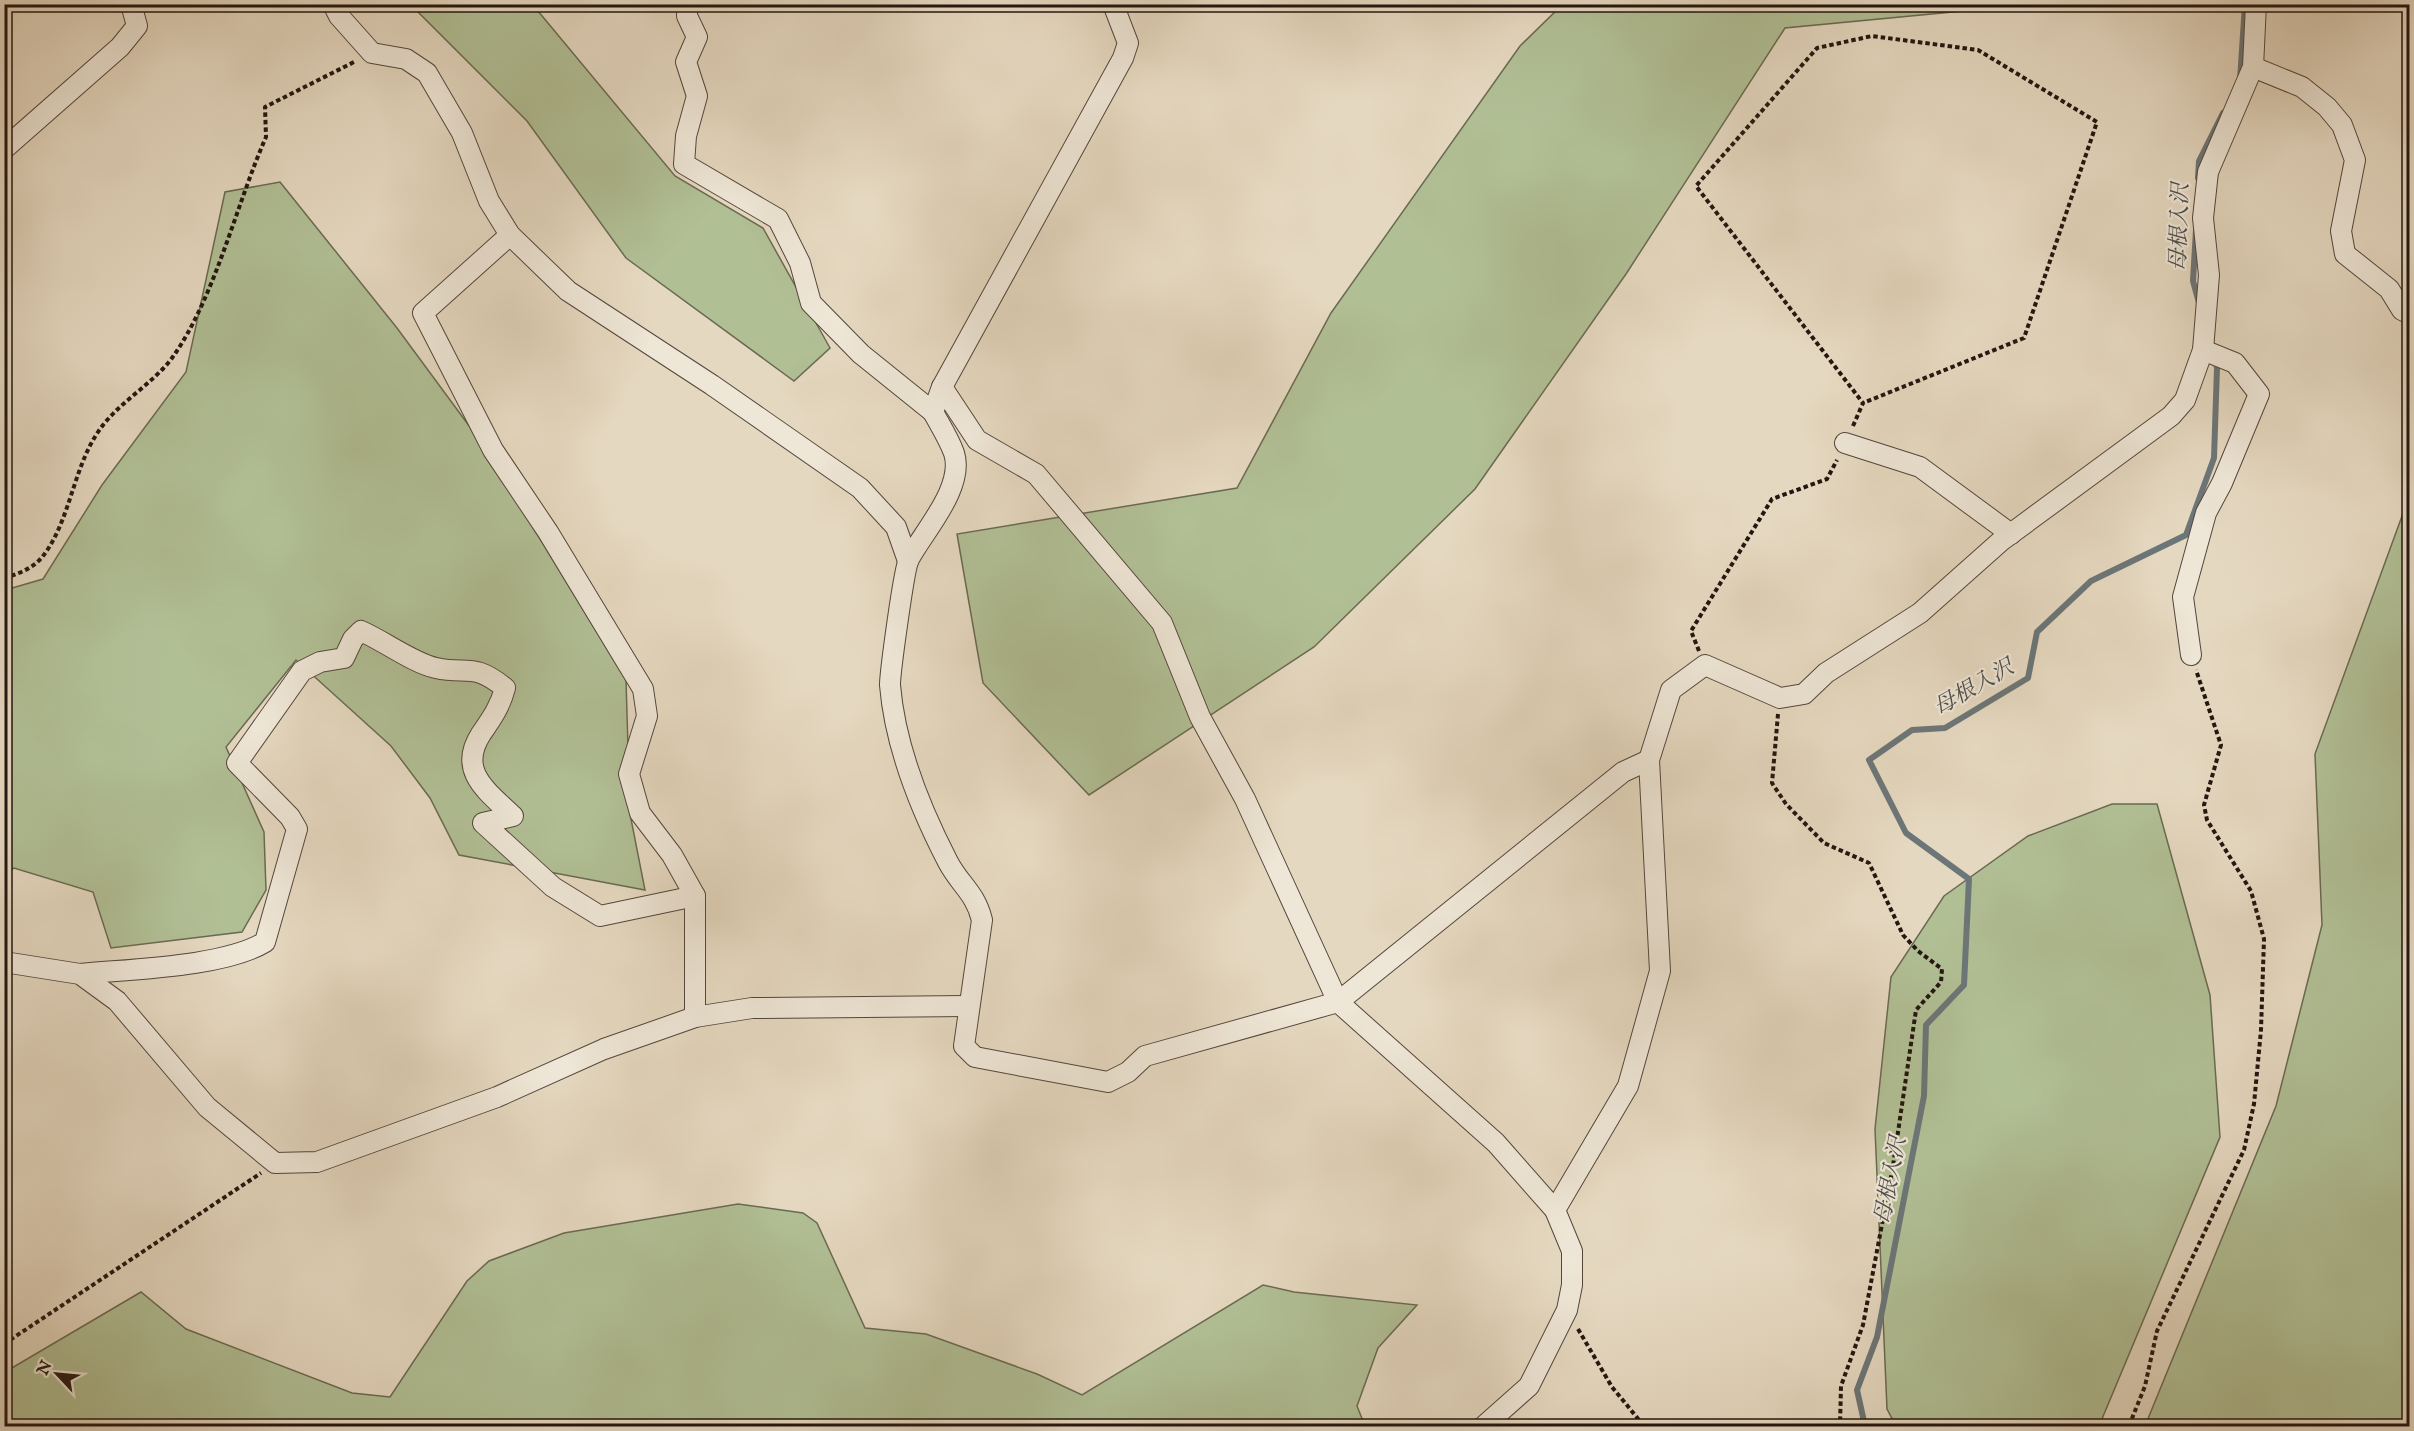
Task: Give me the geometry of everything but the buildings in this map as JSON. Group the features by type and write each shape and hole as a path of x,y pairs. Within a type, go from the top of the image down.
{"street":[{"path":"4,149 120,47 137,26 131,4"},
{"path":"333,4 339,16 372,53 406,59 427,73 462,133 489,201 510,235 568,291 712,385 860,488 896,527 908,561"},
{"path":"687,4 687,16 697,37 686,62 697,96 686,136 684,165 778,219 800,263 811,303 861,354 933,412 954,454 956,472 945,501 908,561 890,683 901,739 929,825 952,869 977,900 982,920 967,1006 964,1046 975,1057 1108,1082 1128,1072 1145,1056 1338,1002 1623,772 1649,760"},
{"path":"1555,1210 1628,1086 1660,971 1649,760 1671,690 1705,665 1780,698 1804,694 1826,673 1920,613 2011,534 2171,416 2185,400 2203,350 2210,275 2203,218 2208,172 2253,67 2256,4"},
{"path":"933,412 942,387 1123,58 1128,43 1109,5"},
{"path":"2253,67 2302,87 2327,107 2342,124 2355,160 2341,231 2345,254 2390,289 2402,310 2409,314"},
{"path":"510,235 423,314 493,450 548,532 643,689 647,716 629,774 640,813 672,855 695,896 695,1017"},
{"path":"2191,655 2182,597 2206,513 2222,483 2259,393 2235,363 2203,350"},
{"path":"942,387 977,440 1036,474 1162,623 1200,717 1245,798 1338,1002 1496,1143 1555,1210 1572,1251 1572,1285 1567,1310 1529,1386 1484,1426"},
{"path":"1845,443 1920,467 2011,534"},
{"path":"4,962 80,974 222,958 253,949 265,942 297,830 290,817 237,763 302,671 320,662 344,658 353,639 361,631 435,668 469,669 491,677 505,688 500,708 480,736 472,751 470,764 483,787 513,816 483,823 553,888 600,916 695,896"},
{"path":"80,974 117,1001 207,1107 275,1163 317,1162 497,1096 604,1049 695,1017 752,1008 967,1006"}],"path":[{"path":"1705,665 1690,631 1772,500 1827,479 1863,403 2024,338 2097,122 1978,50 1872,36 1817,48 1696,186 1863,403"},
{"path":"4,578 22,573 43,556 60,522 82,459 99,430 171,359 191,327 266,137 265,107 372,53"},
{"path":"2129,1426 2145,1386 2157,1331 2244,1150 2254,1104 2261,1030 2264,939 2251,891 2207,820 2204,805 2221,745 2191,655"},
{"path":"1780,698 1772,783 1786,804 1824,843 1869,863 1903,935 1918,951 1942,969 1941,982 1916,1010 1893,1166 1863,1324 1840,1386 1840,1426"},
{"path":"4,1344 275,1163"},
{"path":"1567,1310 1612,1387 1644,1426"}],"green space":[{"path":"411,5 533,5 675,176 763,228 830,348 794,381 626,258 527,121"},
{"path":"1562,5 1989,5 1984,9 1785,28 1626,274 1475,489 1314,647 1089,795 983,683 957,534 1237,488 1331,313 1520,46"},
{"path":"280,182 397,328 481,442 626,680 630,814 645,890 459,855 430,798 391,746 296,660 226,747 264,832 266,890 242,932 111,948 93,892 14,868 5,873 5,590 43,579 102,485 186,372 225,192"},
{"path":"2409,497 2409,1426 2145,1426 2276,1106 2322,925 2315,754"},
{"path":"2112,804 2157,804 2210,995 2220,1137 2099,1426 1896,1426 1887,1409 1875,1129 1891,977 1944,896 2028,836"},
{"path":"5,980 10,988 9,1054 5,1060"},
{"path":"738,1204 803,1213 817,1223 865,1328 926,1334 1037,1374 1082,1395 1263,1285 1294,1292 1417,1305 1378,1348 1357,1406 1365,1426 5,1426 5,1372 141,1292 186,1329 352,1393 390,1397 467,1281 489,1261 564,1233"}],"waterway":[{"name":"母根入沢","path":"2240,80 2245,4"},
{"name":"母根入沢","path":"2198,178 2199,161 2223,113"},
{"name":"母根入沢","path":"2196,230 2193,281 2199,303"},
{"name":"母根入沢","path":"1865,1426 1857,1390 1877,1337 1924,1096 1926,1025 1964,985 1969,879 1906,833 1869,760 1912,730 1945,728 2028,678 2037,632 2091,581 2186,535 2214,458 2217,368 2215,359"}]}
